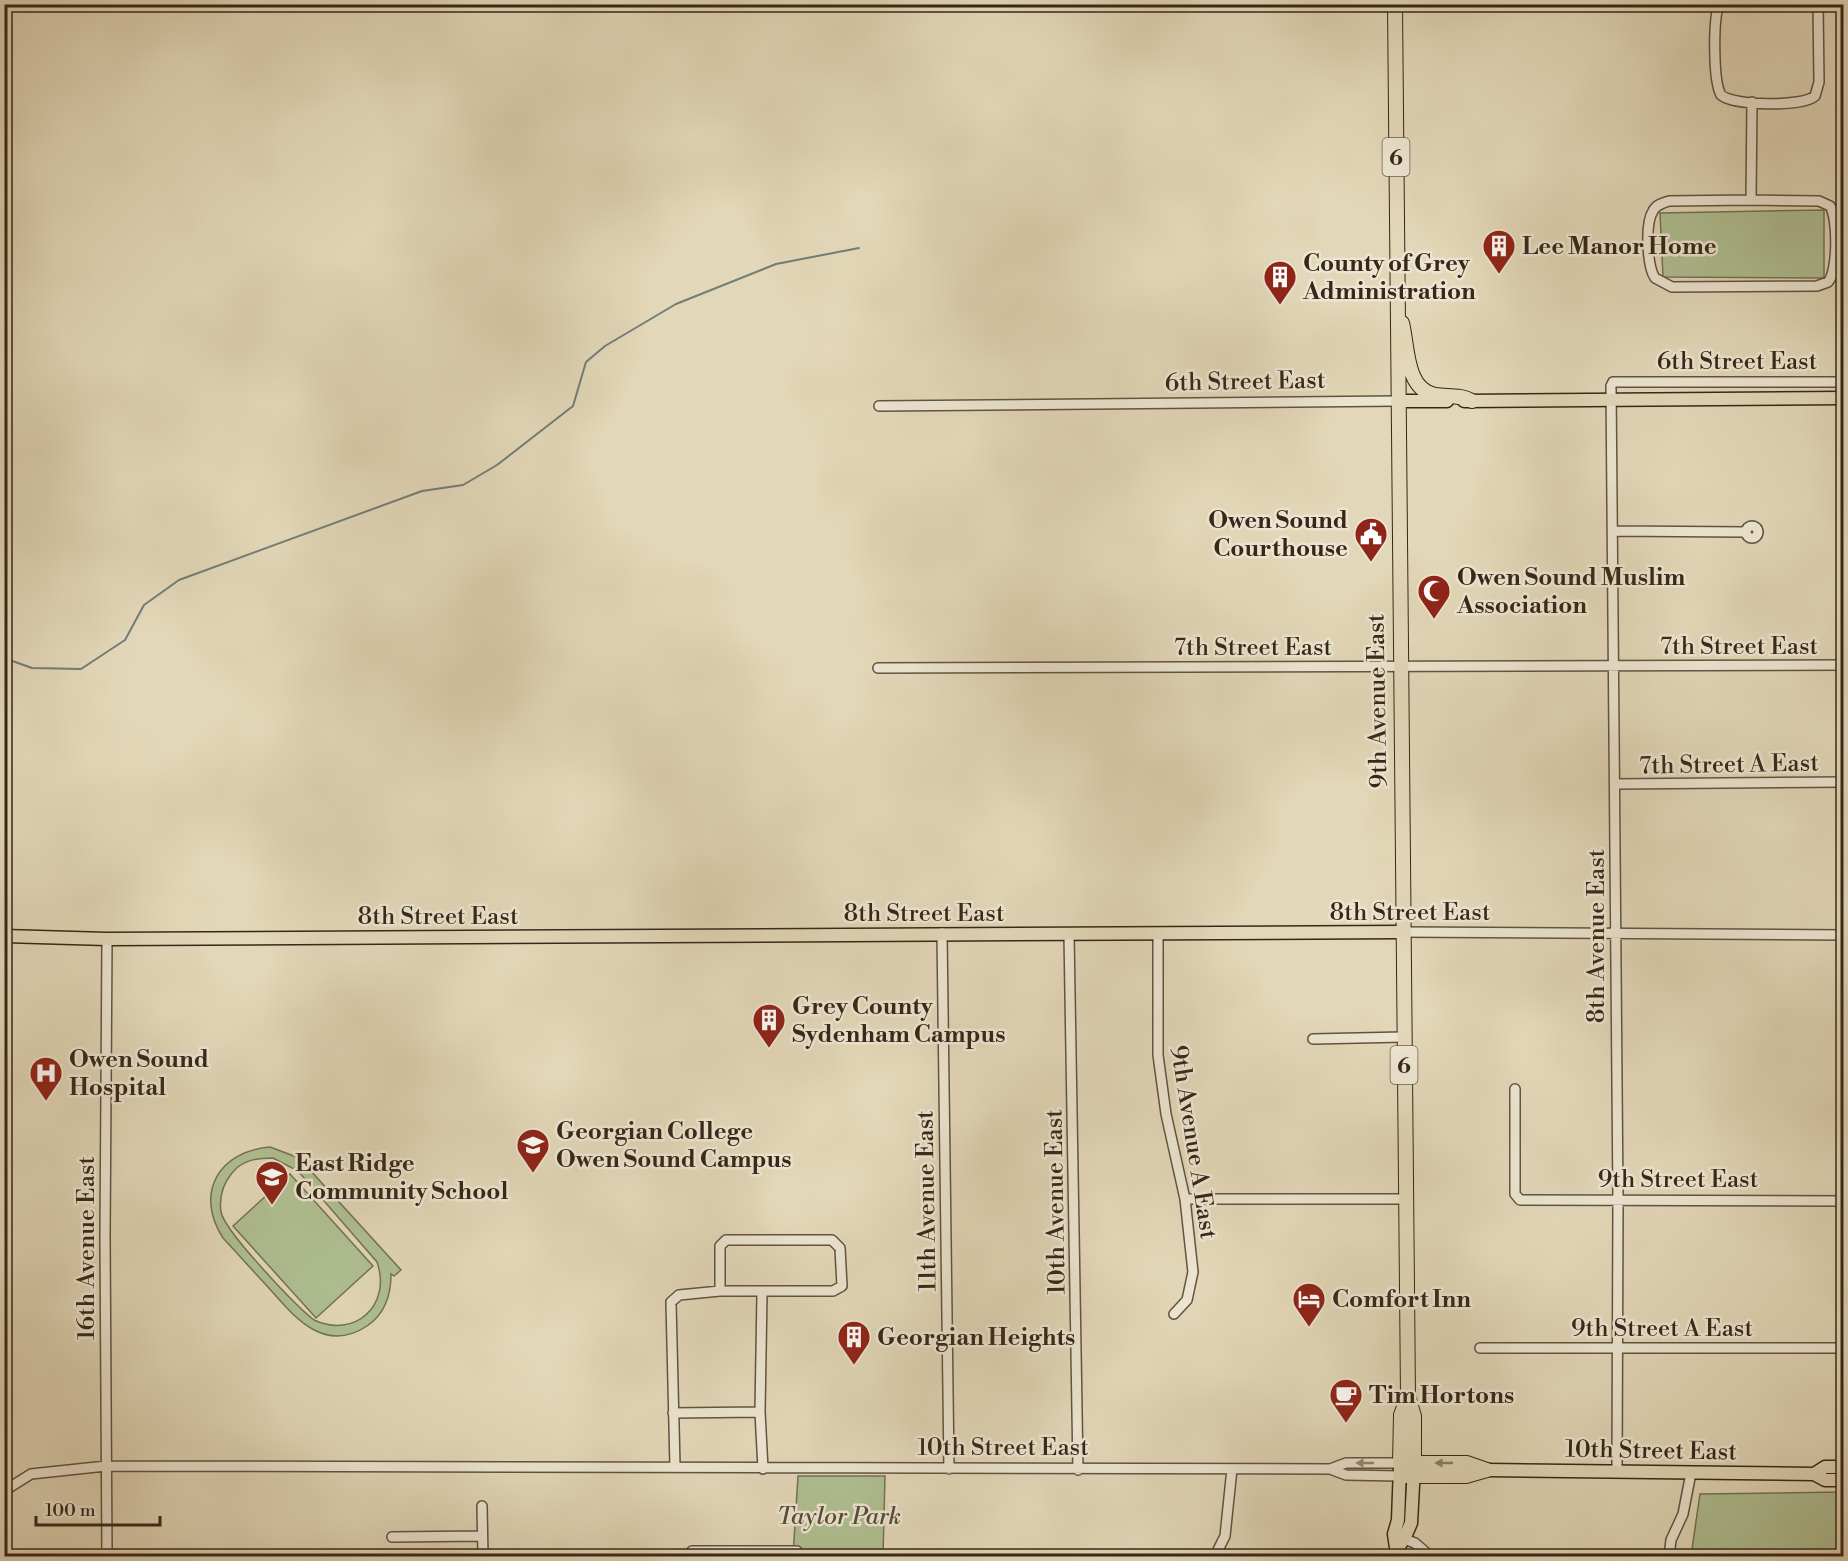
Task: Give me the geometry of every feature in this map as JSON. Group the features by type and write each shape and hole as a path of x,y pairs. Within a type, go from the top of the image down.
{"highway":[{"name":"9th Avenue East","path":"1395,4 1403,1037 1408,1396 1414,1416 1407,1470"},
{"path":"1398,310 1407,342 1412,374 1418,384 1434,395 1465,397 1472,400"},
{"name":"10th Street East","path":"1407,1470 1467,1463 1487,1470"}],"main road":[{"name":"6th Street East","path":"1397,401 1844,398"},
{"name":"8th Street East","path":"4,936 107,939 1402,932"},
{"name":"10th Street East","path":"1814,1474 1825,1467 1844,1467"},
{"name":"9th Avenue East","path":"1398,1548 1394,1534 1407,1470"},
{"name":"10th Street East","path":"1487,1470 1814,1474 1826,1480 1844,1480"}],"street":[{"path":"1719,4 1715,20 1719,92 1730,101 1803,103 1817,93 1819,82 1818,4"},
{"path":"1751,200 1752,102"},
{"path":"1751,200 1823,202 1832,210 1839,237 1834,274 1828,282 1820,286 1672,287 1654,278 1649,265 1648,235 1650,216 1656,207 1669,201 1751,200"},
{"name":"6th Street East","path":"1611,400 1613,382 1844,382"},
{"name":"8th Avenue East","path":"1611,400 1614,531 1618,1200 1617,1472"},
{"name":"6th Street East","path":"879,406 1397,401"},
{"path":"1614,531 1746,532"},
{"name":"7th Street East","path":"878,668 1844,665"},
{"name":"7th Street A East","path":"1615,784 1844,782"},
{"name":"8th Street East","path":"1402,932 1844,935"},
{"name":"11th Avenue East","path":"942,933 949,1469"},
{"name":"10th Avenue East","path":"1069,934 1078,1470"},
{"name":"9th Avenue A East","path":"1158,934 1158,1055 1166,1114 1185,1199 1193,1272 1187,1300 1174,1314"},
{"name":"16th Avenue East","path":"107,939 107,1557"},
{"path":"1313,1039 1403,1037"},
{"name":"9th Street East","path":"1515,1089 1515,1194 1520,1200 1844,1201"},
{"path":"1185,1199 1406,1199"},
{"path":"675,1467 671,1302 680,1295 720,1291 762,1293 833,1290 842,1286 840,1248 832,1240 726,1240 720,1246 720,1291"},
{"path":"762,1293 760,1412 763,1468"},
{"name":"9th Street A East","path":"1480,1348 1844,1348"},
{"path":"673,1413 760,1412"},
{"name":"10th Street East","path":"4,1491 16,1482 39,1472 106,1466 1078,1470 1330,1469 1346,1463 1407,1470"},
{"path":"1215,1557 1225,1536 1232,1469"},
{"path":"1669,1557 1671,1540 1683,1514 1691,1473"},
{"path":"482,1506 483,1557"},
{"path":"392,1537 482,1536"},
{"path":"1398,1548 1415,1543 1430,1557"},
{"path":"692,1554 797,1554"}],"green space":[{"path":"1824,210 1824,278 1663,277 1660,213"},
{"path":"270,1147 299,1158 401,1270 394,1276 391,1274 390,1289 383,1310 367,1326 351,1334 336,1336 323,1334 310,1328 287,1309 223,1238 211,1205 216,1177 237,1157 252,1150","holes":["273,1158 298,1171 377,1262 380,1278 379,1292 374,1304 356,1321 343,1325 329,1325 314,1320 292,1300 247,1251 225,1222 221,1212 221,1196 224,1186 232,1173 245,1163 256,1159"]},
{"path":"290,1174 373,1266 316,1318 233,1226"},
{"name":"Taylor Park","path":"798,1476 885,1476 883,1556 793,1556"},
{"path":"1843,1492 1843,1556 1691,1556 1700,1494"}],"waterway":[{"path":"4,658 32,668 81,669 125,640 144,605 179,580 422,491 463,485 497,465 573,406 586,362 605,346 676,304 776,264 859,248"}],"place":[{"name":"Lee Manor Home","path":"1499,275"},
{"name":"County of Grey Administration","path":"1280,306"},
{"name":"Owen Sound Courthouse","path":"1371,563"},
{"name":"Owen Sound Muslim Association","path":"1434,620"},
{"name":"Grey County Sydenham Campus","path":"769,1049"},
{"name":"Owen Sound Hospital","path":"46,1102"},
{"name":"Georgian College Owen Sound Campus","path":"533,1174"},
{"name":"East Ridge Community School","path":"272,1206"},
{"name":"Comfort Inn","path":"1309,1328"},
{"name":"Georgian Heights","path":"854,1366"},
{"name":"Tim Hortons","path":"1346,1424"}]}
